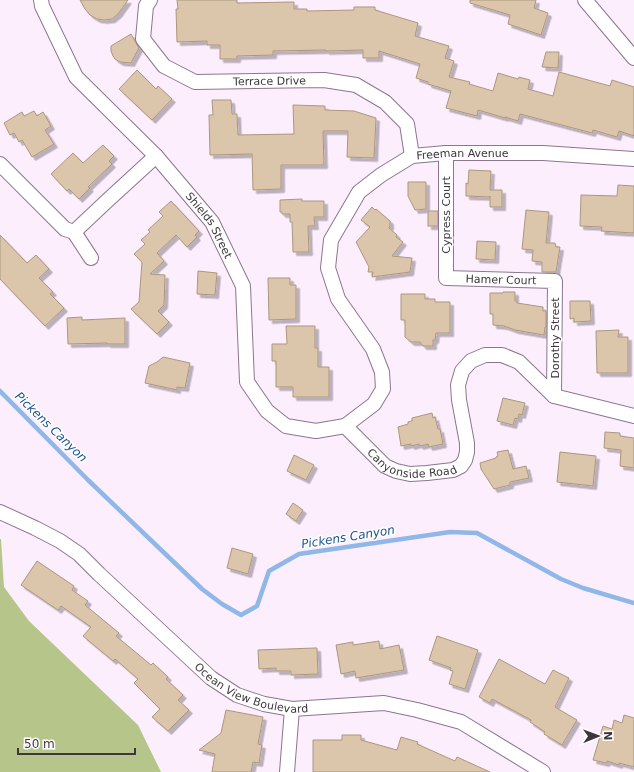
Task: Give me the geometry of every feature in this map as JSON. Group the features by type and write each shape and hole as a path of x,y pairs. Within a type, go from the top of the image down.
{"street":[{"name":"Shields Street","path":"41,0 42,6 76,77 156,156 212,222 243,286 247,382 267,411 286,426 316,431 345,426"},
{"name":"Terrace Drive","path":"150,0 146,6 143,39 164,66 195,82 324,80 356,85 384,102 407,124 412,156"},
{"path":"585,0 634,58"},
{"name":"Freeman Avenue","path":"345,426 374,404 383,390 382,372 373,350 338,299 328,268 331,240 359,192 381,175 412,156 446,153 543,154 634,159"},
{"name":"Cypress Court","path":"446,153 446,278"},
{"path":"74,232 156,156"},
{"path":"0,164 65,229 74,232 91,258"},
{"name":"Hamer Court","path":"446,278 555,281"},
{"name":"Dorothy Street","path":"554,396 555,281"},
{"name":"Canyonside Road","path":"345,426 385,466 396,472 410,474 444,472 461,466 465,460 467,452 467,443 458,400 458,385 462,371 471,361 485,355 502,355 519,362 554,396"},
{"path":"554,396 634,416"},
{"name":"Ocean View Boulevard","path":"0,512 60,541 79,554 211,678 237,694 264,704 292,709 384,703 417,710 461,722 543,772"},
{"path":"287,772 292,709"}],"green space":[{"path":"0,539 4,587 29,621 138,725 161,772 0,772"}],"building":[{"path":"80,0 128,0 118,14 112,19 104,20 97,19 90,15"},
{"path":"177,0 237,0 237,3 294,2 294,9 307,9 307,11 354,10 354,7 375,7 375,10 418,23 415,36 449,46 445,58 454,61 449,77 470,82 469,84 493,91 498,73 518,79 519,77 530,80 528,89 553,96 559,72 610,86 612,80 634,87 634,136 619,131 617,137 593,130 592,133 520,114 518,121 478,110 477,116 446,108 451,91 428,84 428,82 416,78 420,64 379,51 379,58 363,58 363,50 326,50 273,51 273,55 237,56 237,59 220,59 220,45 207,45 207,41 177,42"},
{"path":"470,0 536,0 534,8 548,13 541,35 508,24 510,15 470,3"},
{"path":"131,34 139,48 131,63 120,62 113,56 111,46"},
{"path":"546,52 559,52 558,68 542,67"},
{"path":"137,70 156,89 158,86 172,99 152,120 119,89"},
{"path":"212,100 231,100 232,114 237,114 238,135 294,134 293,105 325,106 325,110 354,111 376,118 374,158 347,157 348,131 323,131 324,165 281,165 281,189 253,190 252,154 210,155 209,115 213,115"},
{"path":"34,111 37,116 43,112 51,126 45,130 54,144 32,157 22,140 19,142 14,133 10,135 4,123 22,112 24,116"},
{"path":"103,145 114,156 109,161 112,164 88,187 90,188 79,199 69,189 67,191 51,174 73,153 83,163"},
{"path":"469,170 491,171 490,190 502,190 502,207 490,207 490,197 466,196 466,183 468,184"},
{"path":"408,182 426,182 426,209 415,210 408,196"},
{"path":"618,185 634,186 634,233 601,231 602,227 580,226 581,195 617,196"},
{"path":"302,199 302,201 324,201 324,217 314,217 315,226 308,226 309,252 293,252 292,222 290,222 290,214 282,214 282,212 280,212 280,200"},
{"path":"171,201 199,231 195,235 197,237 187,247 176,235 157,253 164,261 150,274 165,275 164,305 158,311 169,322 157,334 131,309 139,302 142,262 134,254 145,244 141,240 150,232 148,230 163,216 159,212"},
{"path":"372,207 390,221 389,228 397,235 396,237 403,242 392,256 412,258 410,272 372,277 373,272 368,272 369,267 356,242 370,227 361,220"},
{"path":"526,210 549,212 546,243 555,243 556,247 560,247 556,272 542,272 542,262 532,261 533,250 522,249"},
{"path":"428,211 438,211 438,226 428,226"},
{"path":"0,235 27,263 36,255 49,269 39,278 53,292 50,294 64,308 45,326 0,279"},
{"path":"477,241 496,242 495,260 476,259"},
{"path":"198,271 217,273 215,295 197,294"},
{"path":"268,278 290,278 290,285 296,285 296,319 269,320"},
{"path":"515,292 515,301 517,301 517,303 543,307 543,311 546,311 546,327 544,335 493,325 493,314 490,314 490,293"},
{"path":"401,294 425,294 425,299 435,299 435,302 450,302 450,333 436,333 435,340 433,340 433,346 423,346 420,342 411,342 405,337 405,320 401,320"},
{"path":"570,301 590,301 591,321 574,322 574,318 570,319"},
{"path":"82,317 82,320 125,318 125,344 68,344 67,318"},
{"path":"286,326 315,326 315,348 318,348 318,367 329,367 329,397 293,397 293,387 276,387 276,361 272,361 272,344 287,344"},
{"path":"619,330 618,337 628,337 628,373 597,373 596,331"},
{"path":"163,357 190,363 185,388 177,387 177,390 145,383 149,366"},
{"path":"503,398 525,403 522,415 519,414 518,419 515,418 513,425 497,421"},
{"path":"432,413 433,418 435,417 438,429 440,429 443,444 429,447 428,444 420,446 419,444 411,446 411,444 401,446 398,427 408,424 408,422 412,421 412,418"},
{"path":"605,432 620,433 620,436 634,438 634,468 620,466 621,450 604,448"},
{"path":"508,450 513,469 526,466 529,478 510,482 510,485 494,489 481,469 480,463 496,458 498,456 497,452"},
{"path":"560,452 596,456 593,486 557,482"},
{"path":"294,455 314,465 306,480 287,471"},
{"path":"293,503 303,510 296,521 286,514"},
{"path":"232,548 253,554 248,574 227,568"},
{"path":"37,561 74,586 72,590 88,601 85,605 119,633 116,636 151,665 153,663 168,677 166,679 183,695 178,700 189,710 168,731 152,717 160,709 134,683 138,679 115,659 113,661 83,636 91,627 61,606 58,610 21,585"},
{"path":"437,636 478,650 465,689 449,684 453,671 450,670 451,668 429,660"},
{"path":"379,641 380,649 399,645 404,670 356,678 355,671 341,674 336,645 353,642 353,645"},
{"path":"317,648 318,674 291,675 291,671 276,671 276,668 259,669 258,650"},
{"path":"499,659 545,684 553,670 569,678 555,707 577,720 562,745 544,734 545,732 530,722 531,720 492,699 490,703 479,697"},
{"path":"226,710 263,717 258,744 262,745 259,763 253,762 251,772 212,772 215,754 199,750 221,733"},
{"path":"624,715 634,718 634,767 619,763 619,765 607,761 606,763 593,760 603,726 612,729 614,720 622,723"},
{"path":"342,735 361,735 361,740 397,750 401,737 418,742 417,744 455,761 457,757 490,772 313,772 313,740 342,740"}],"waterway":[{"name":"Pickens Canyon","path":"0,391 88,480 202,589 222,604 241,615 257,606 269,571 299,554 450,532 477,533 561,579 583,588 634,603"}]}
